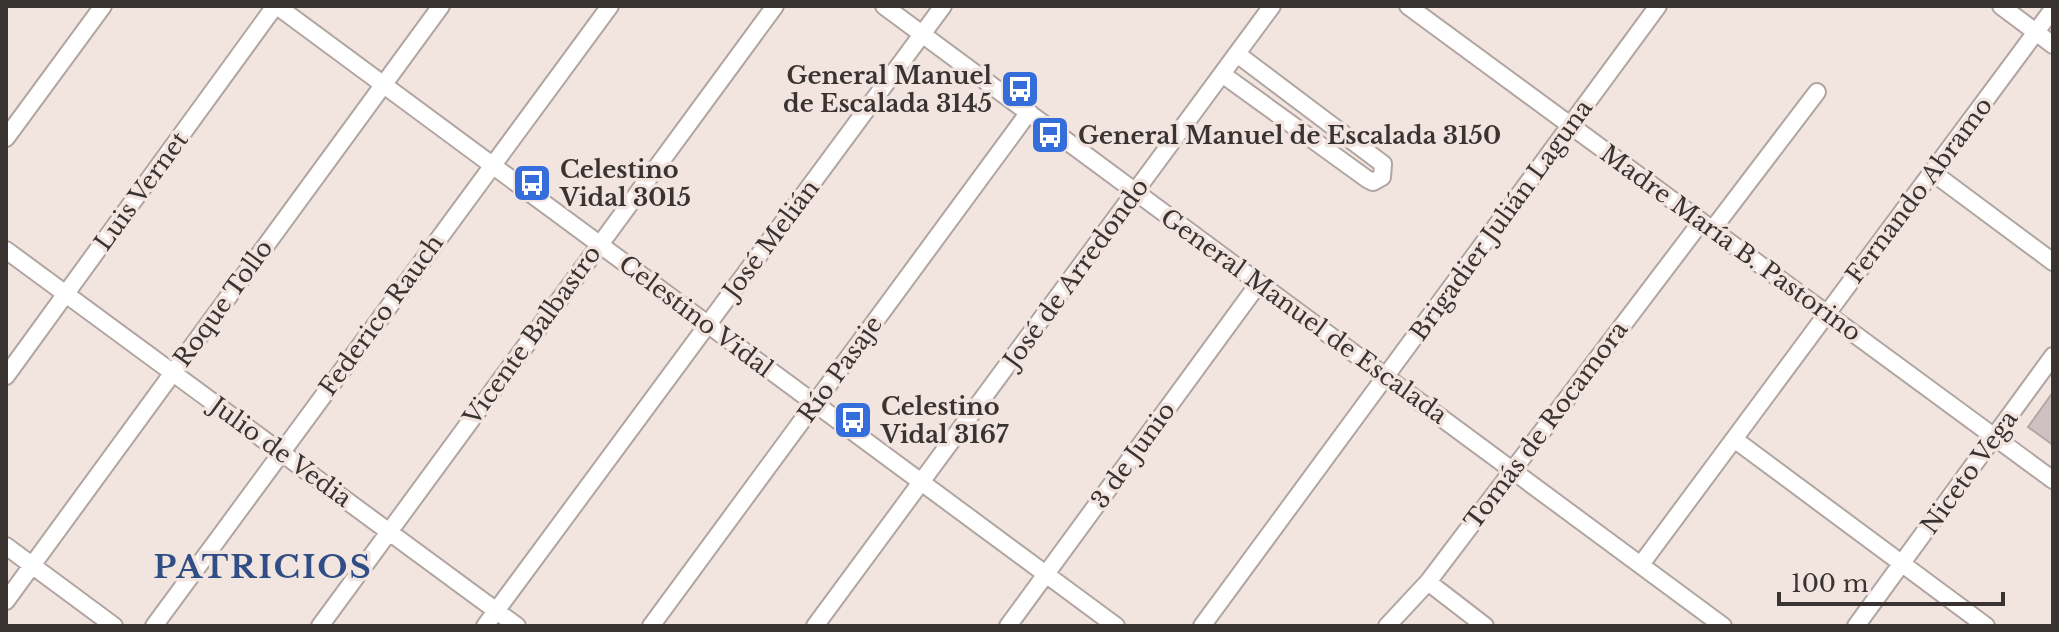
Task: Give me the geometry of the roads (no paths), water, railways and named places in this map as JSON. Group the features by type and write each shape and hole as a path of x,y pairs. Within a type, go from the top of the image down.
{"street":[{"path":"6,138 103,6"},
{"name":"Celestino Vidal","path":"276,6 1116,626"},
{"name":"Luis Vernet","path":"6,376 276,6"},
{"name":"Roque Tollo","path":"6,601 441,6"},
{"name":"Federico Rauch","path":"154,626 610,6"},
{"name":"Vicente Balbastro","path":"320,626 775,6"},
{"name":"General Manuel de Escalada","path":"884,6 1642,563 1723,626"},
{"name":"José Melián","path":"485,626 943,6"},
{"name":"José de Arredondo","path":"815,626 1272,6"},
{"name":"Madre María B. Pastorino","path":"1408,6 2053,480"},
{"name":"Brigadier Julián Laguna","path":"1202,626 1658,6"},
{"path":"2001,6 2053,45"},
{"name":"Fernando Abramo","path":"1642,563 2053,9"},
{"path":"1222,74 1367,179 1373,182 1382,177 1383,164 1237,54"},
{"name":"Tomás de Rocamora","path":"1387,626 1428,582 1512,469 1817,92"},
{"name":"Río Pasaje","path":"651,626 1029,112"},
{"path":"1932,172 2053,262"},
{"name":"Julio de Vedia","path":"6,250 517,626"},
{"name":"3 de Junio","path":"1008,626 1259,283"},
{"name":"Niceto Vega","path":"1856,626 2053,356"},
{"path":"1734,439 1986,626"},
{"path":"6,546 114,626"},
{"path":"1428,582 1485,626"}],"place":[{"name":"General Manuel de Escalada 3145","path":"1020,89"},
{"name":"General Manuel de Escalada 3150","path":"1050,135"},
{"name":"Celestino Vidal 3015","path":"532,183"},
{"name":"Celestino Vidal 3167","path":"853,420"}],"district":[{"name":"PATRICIOS","path":"263,567"}]}
